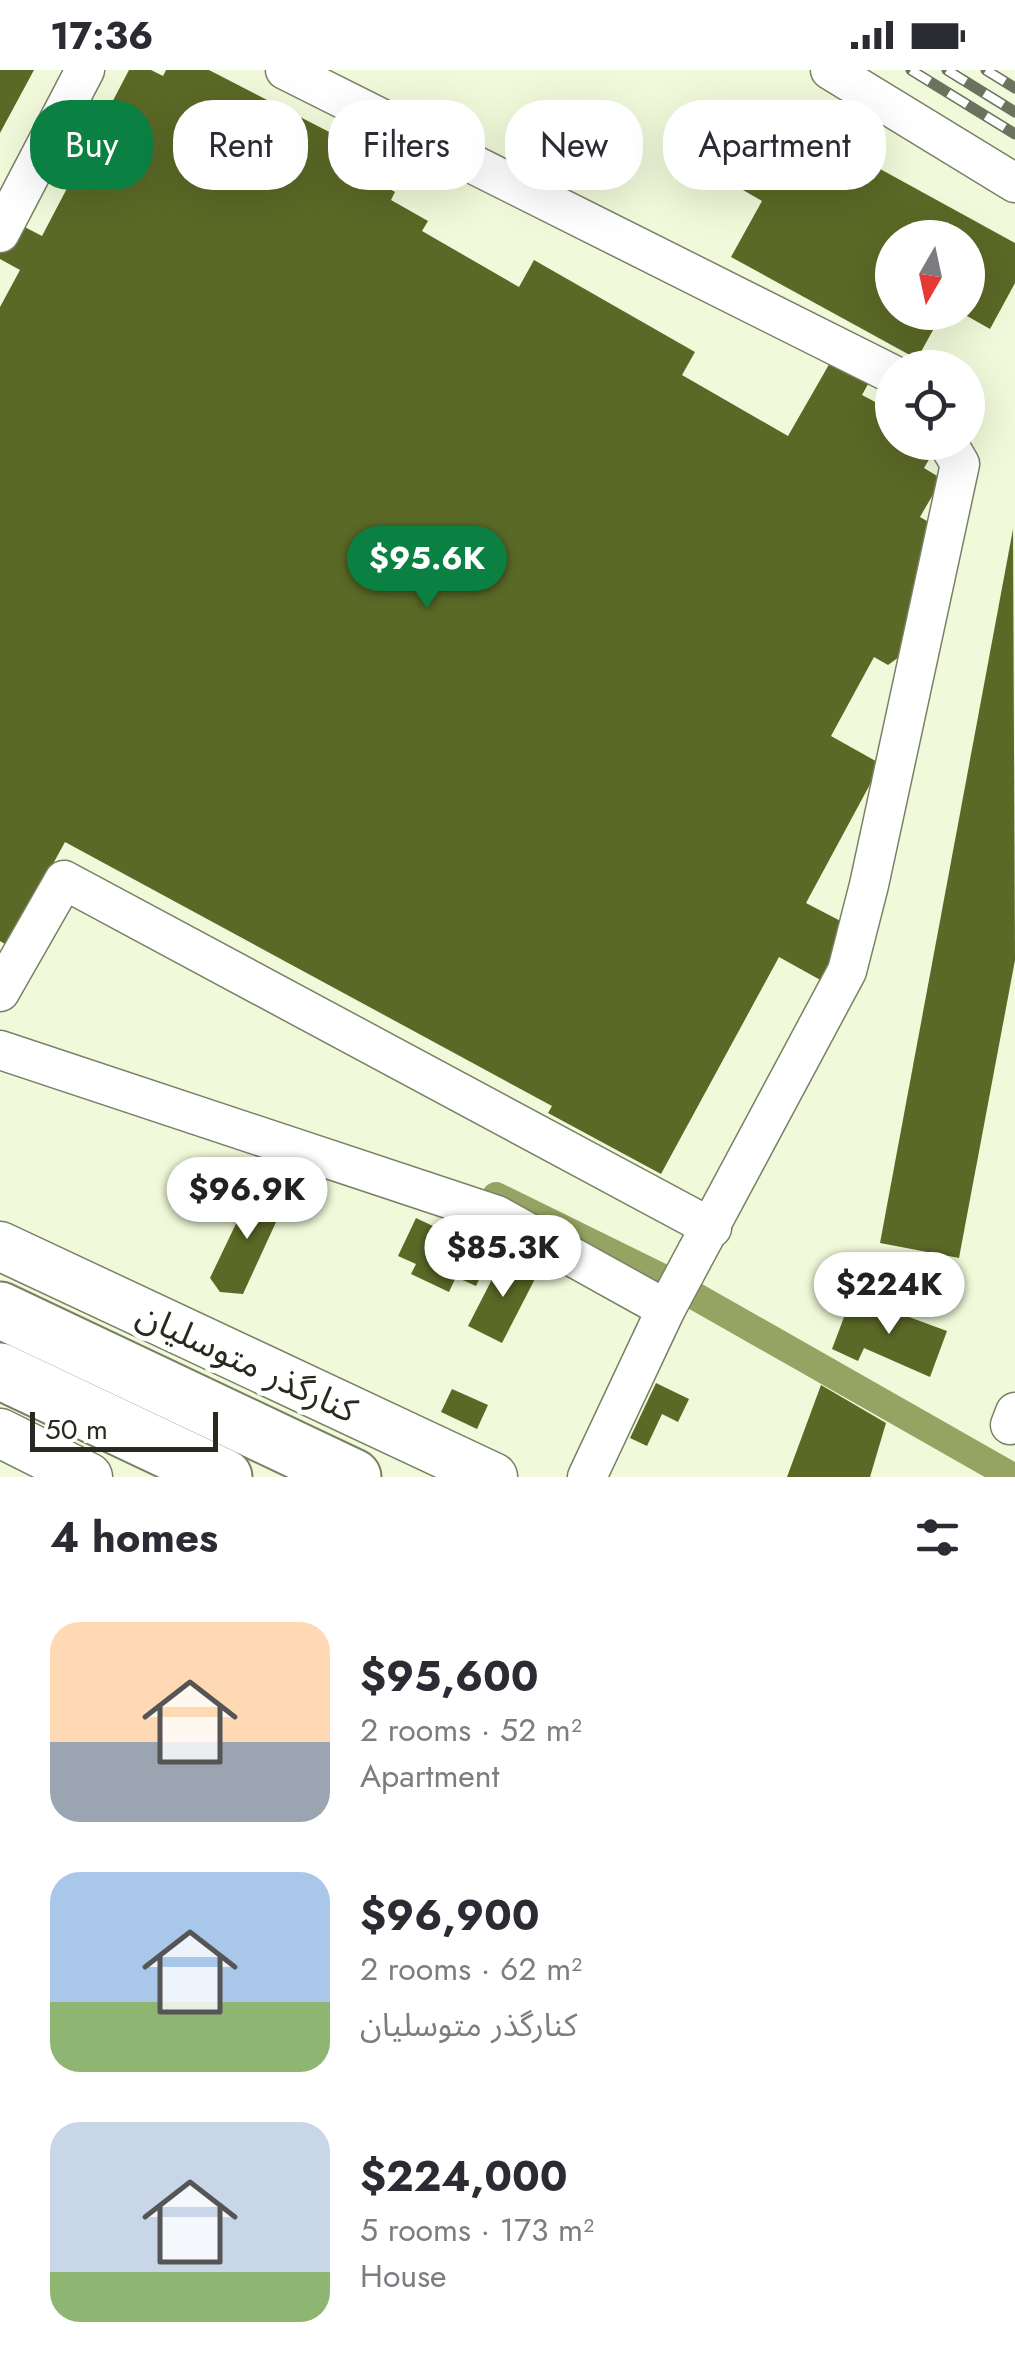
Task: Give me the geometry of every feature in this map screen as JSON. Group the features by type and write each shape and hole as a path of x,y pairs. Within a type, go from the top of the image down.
{"highway":[{"path":"0,1310 353,1477"},
{"path":"0,1371 224,1477"}],"main road":[{"name":"کنارگذر متوسلیان","path":"0,1246 494,1477"},
{"path":"0,1432 88,1477"}],"lane":[{"path":"0,233 86,70"},
{"path":"285,70 875,365"},
{"path":"830,70 1015,183"},
{"path":"587,1477 666,1310 847,971 869,885 960,464 958,460"},
{"path":"0,992 64,880 712,1228"},
{"path":"0,1050 497,1215 666,1310"}],"building":[{"path":"0,70 34,70 0,133"},
{"path":"129,70 151,70 163,76 166,70 209,70 267,100 173,100 173,190 308,190 308,121 328,131 328,190 392,190 395,192 391,200 428,221 422,231 519,287 534,260 695,352 682,375 788,436 835,354 873,375 862,395 875,402 875,460 929,460 924,468 942,479 920,517 944,531 910,649 888,665 874,657 831,736 881,764 806,903 854,928 824,982 779,957 661,1174 548,1113 552,1106 65,842 8,946 0,941 0,307 20,270 0,259 0,252 15,222 42,236 66,190 153,190 153,100 113,100"},
{"path":"886,172 973,220 875,220 875,330 933,330 922,350 901,350 731,257 762,201 743,190 886,190"},
{"path":"985,227 1015,243 1015,283 990,329 985,326"},
{"path":"1013,529 1015,960 959,1258 880,1243"},
{"path":"255,1184 268,1196 288,1196 243,1294 220,1292 210,1278"},
{"path":"416,1218 471,1244 478,1228 499,1238 476,1286 456,1277 449,1292 411,1274 416,1264 398,1256"},
{"path":"504,1256 538,1273 502,1343 468,1326"},
{"path":"852,1296 947,1331 930,1377 864,1348 858,1361 832,1349"},
{"path":"656,1383 689,1399 678,1422 662,1414 647,1446 630,1438"},
{"path":"821,1385 886,1423 870,1477 787,1477"},
{"path":"452,1389 488,1405 477,1429 441,1412"}],"waterway":[{"path":"496,1196 665,1279 1013,1477"}],"railway":[{"path":"911,70 1015,134"},
{"path":"947,70 1015,112"},
{"path":"986,70 1015,88"}]}
